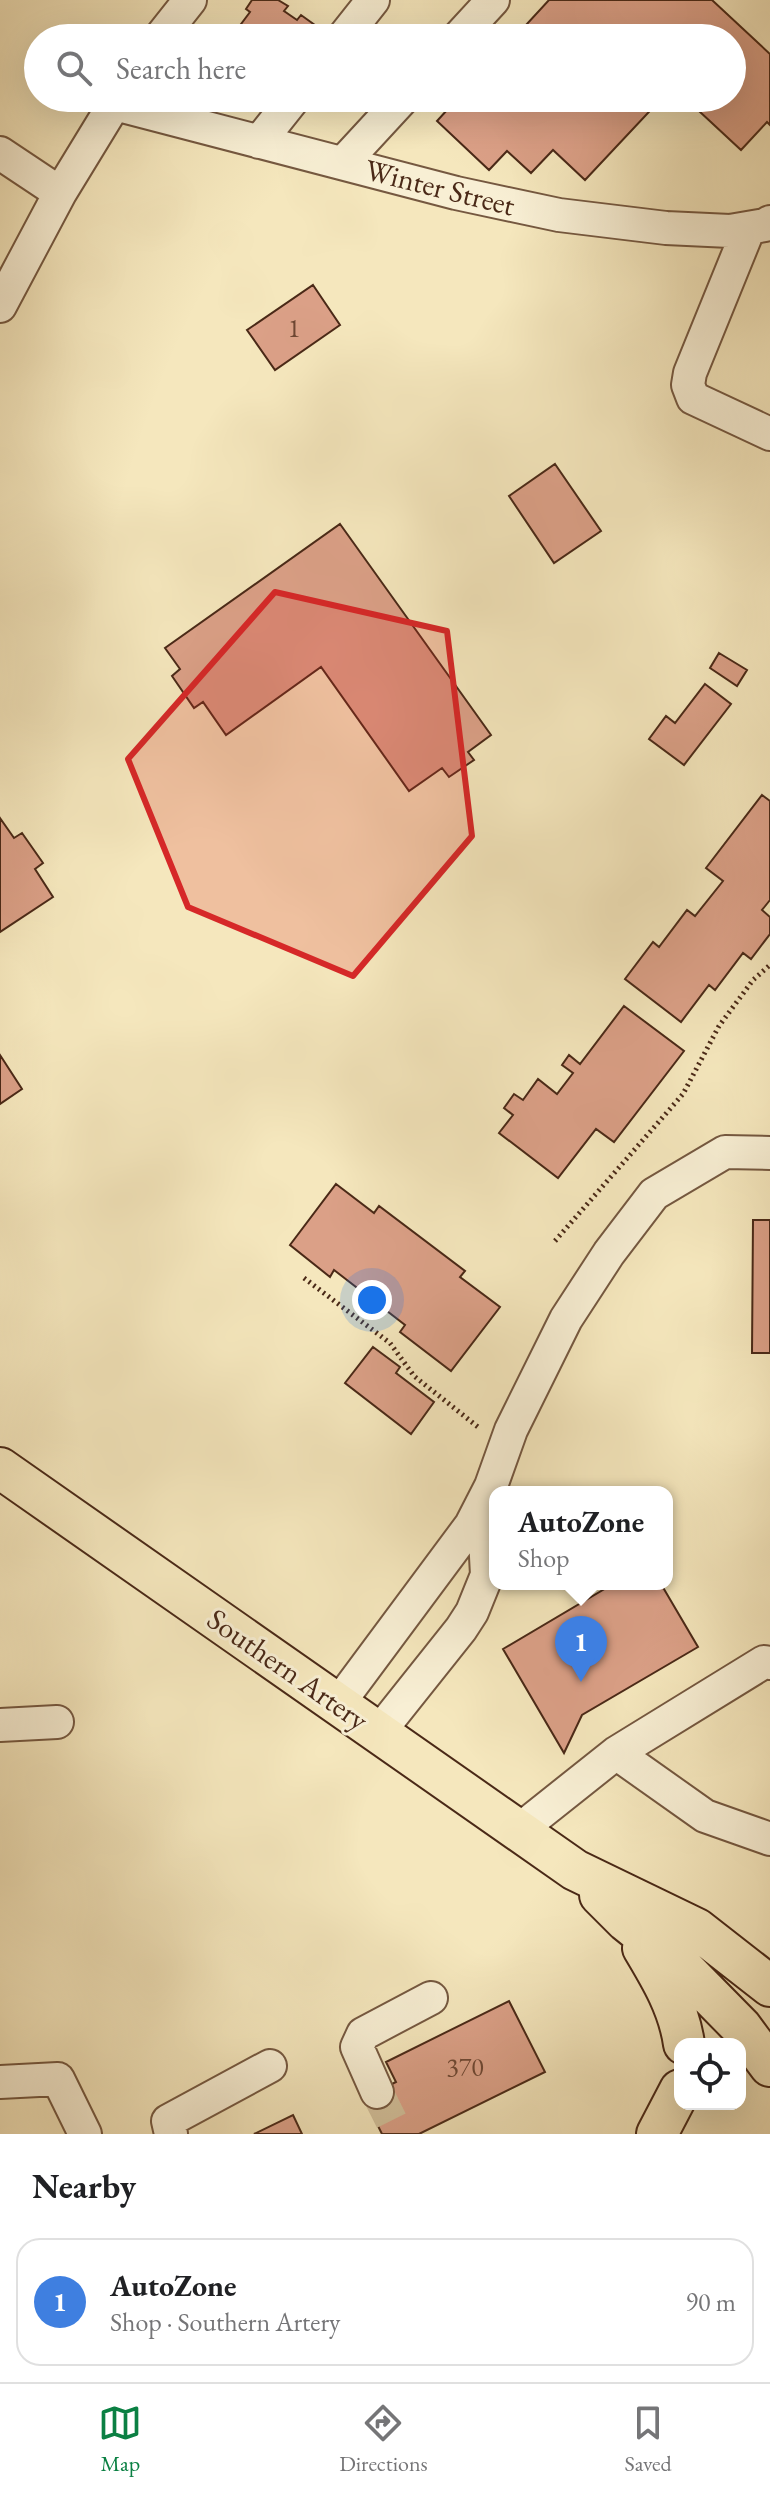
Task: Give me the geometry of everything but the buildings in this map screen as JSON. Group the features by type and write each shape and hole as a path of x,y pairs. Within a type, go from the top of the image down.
{"main road":[{"name":"Southern Artery","path":"0,1468 575,1870 697,1929 770,1986"},
{"name":"Southern Artery","path":"575,1870 626,1921 688,1973 741,2027 770,2066"},
{"path":"626,1921 668,1992 683,2038"},
{"path":"697,1929 770,1954"},
{"path":"657,2134 674,2101"}],"street":[{"path":"171,24 190,0"},
{"path":"354,24 373,0"},
{"path":"471,24 493,0"},
{"path":"0,306 60,193 110,112"},
{"name":"Winter Street","path":"155,112 456,193 559,215 666,228 730,231 760,225"},
{"path":"259,142 283,112"},
{"path":"343,163 390,112"},
{"path":"0,153 60,193"},
{"path":"760,225 690,373 688,385 693,398 770,434"},
{"path":"491,1486 537,1375 566,1319 609,1253 654,1194 725,1152 770,1153"},
{"path":"338,1704 471,1525 489,1490"},
{"path":"379,1732 472,1612 487,1575 485,1538 489,1503"},
{"path":"518,1831 616,1753 764,1662 770,1663"},
{"path":"0,1725 57,1722"},
{"path":"616,1753 705,1816 770,1839"},
{"path":"377,2092 357,2047 363,2034 431,1998"},
{"path":"171,2134 168,2121 270,2066"},
{"path":"0,2082 58,2079 85,2134"}],"path":[{"path":"555,1241 683,1094 719,1026 753,980 770,965"},
{"path":"304,1278 390,1343 414,1376 504,1449"}],"highlighted area":[{"path":"275,592 447,631 472,836 353,976 188,907 128,759"}],"tunnel":[{"path":"377,2092 398,2134"}],"place":[{"name":"AutoZone","path":"581,1682"}]}
